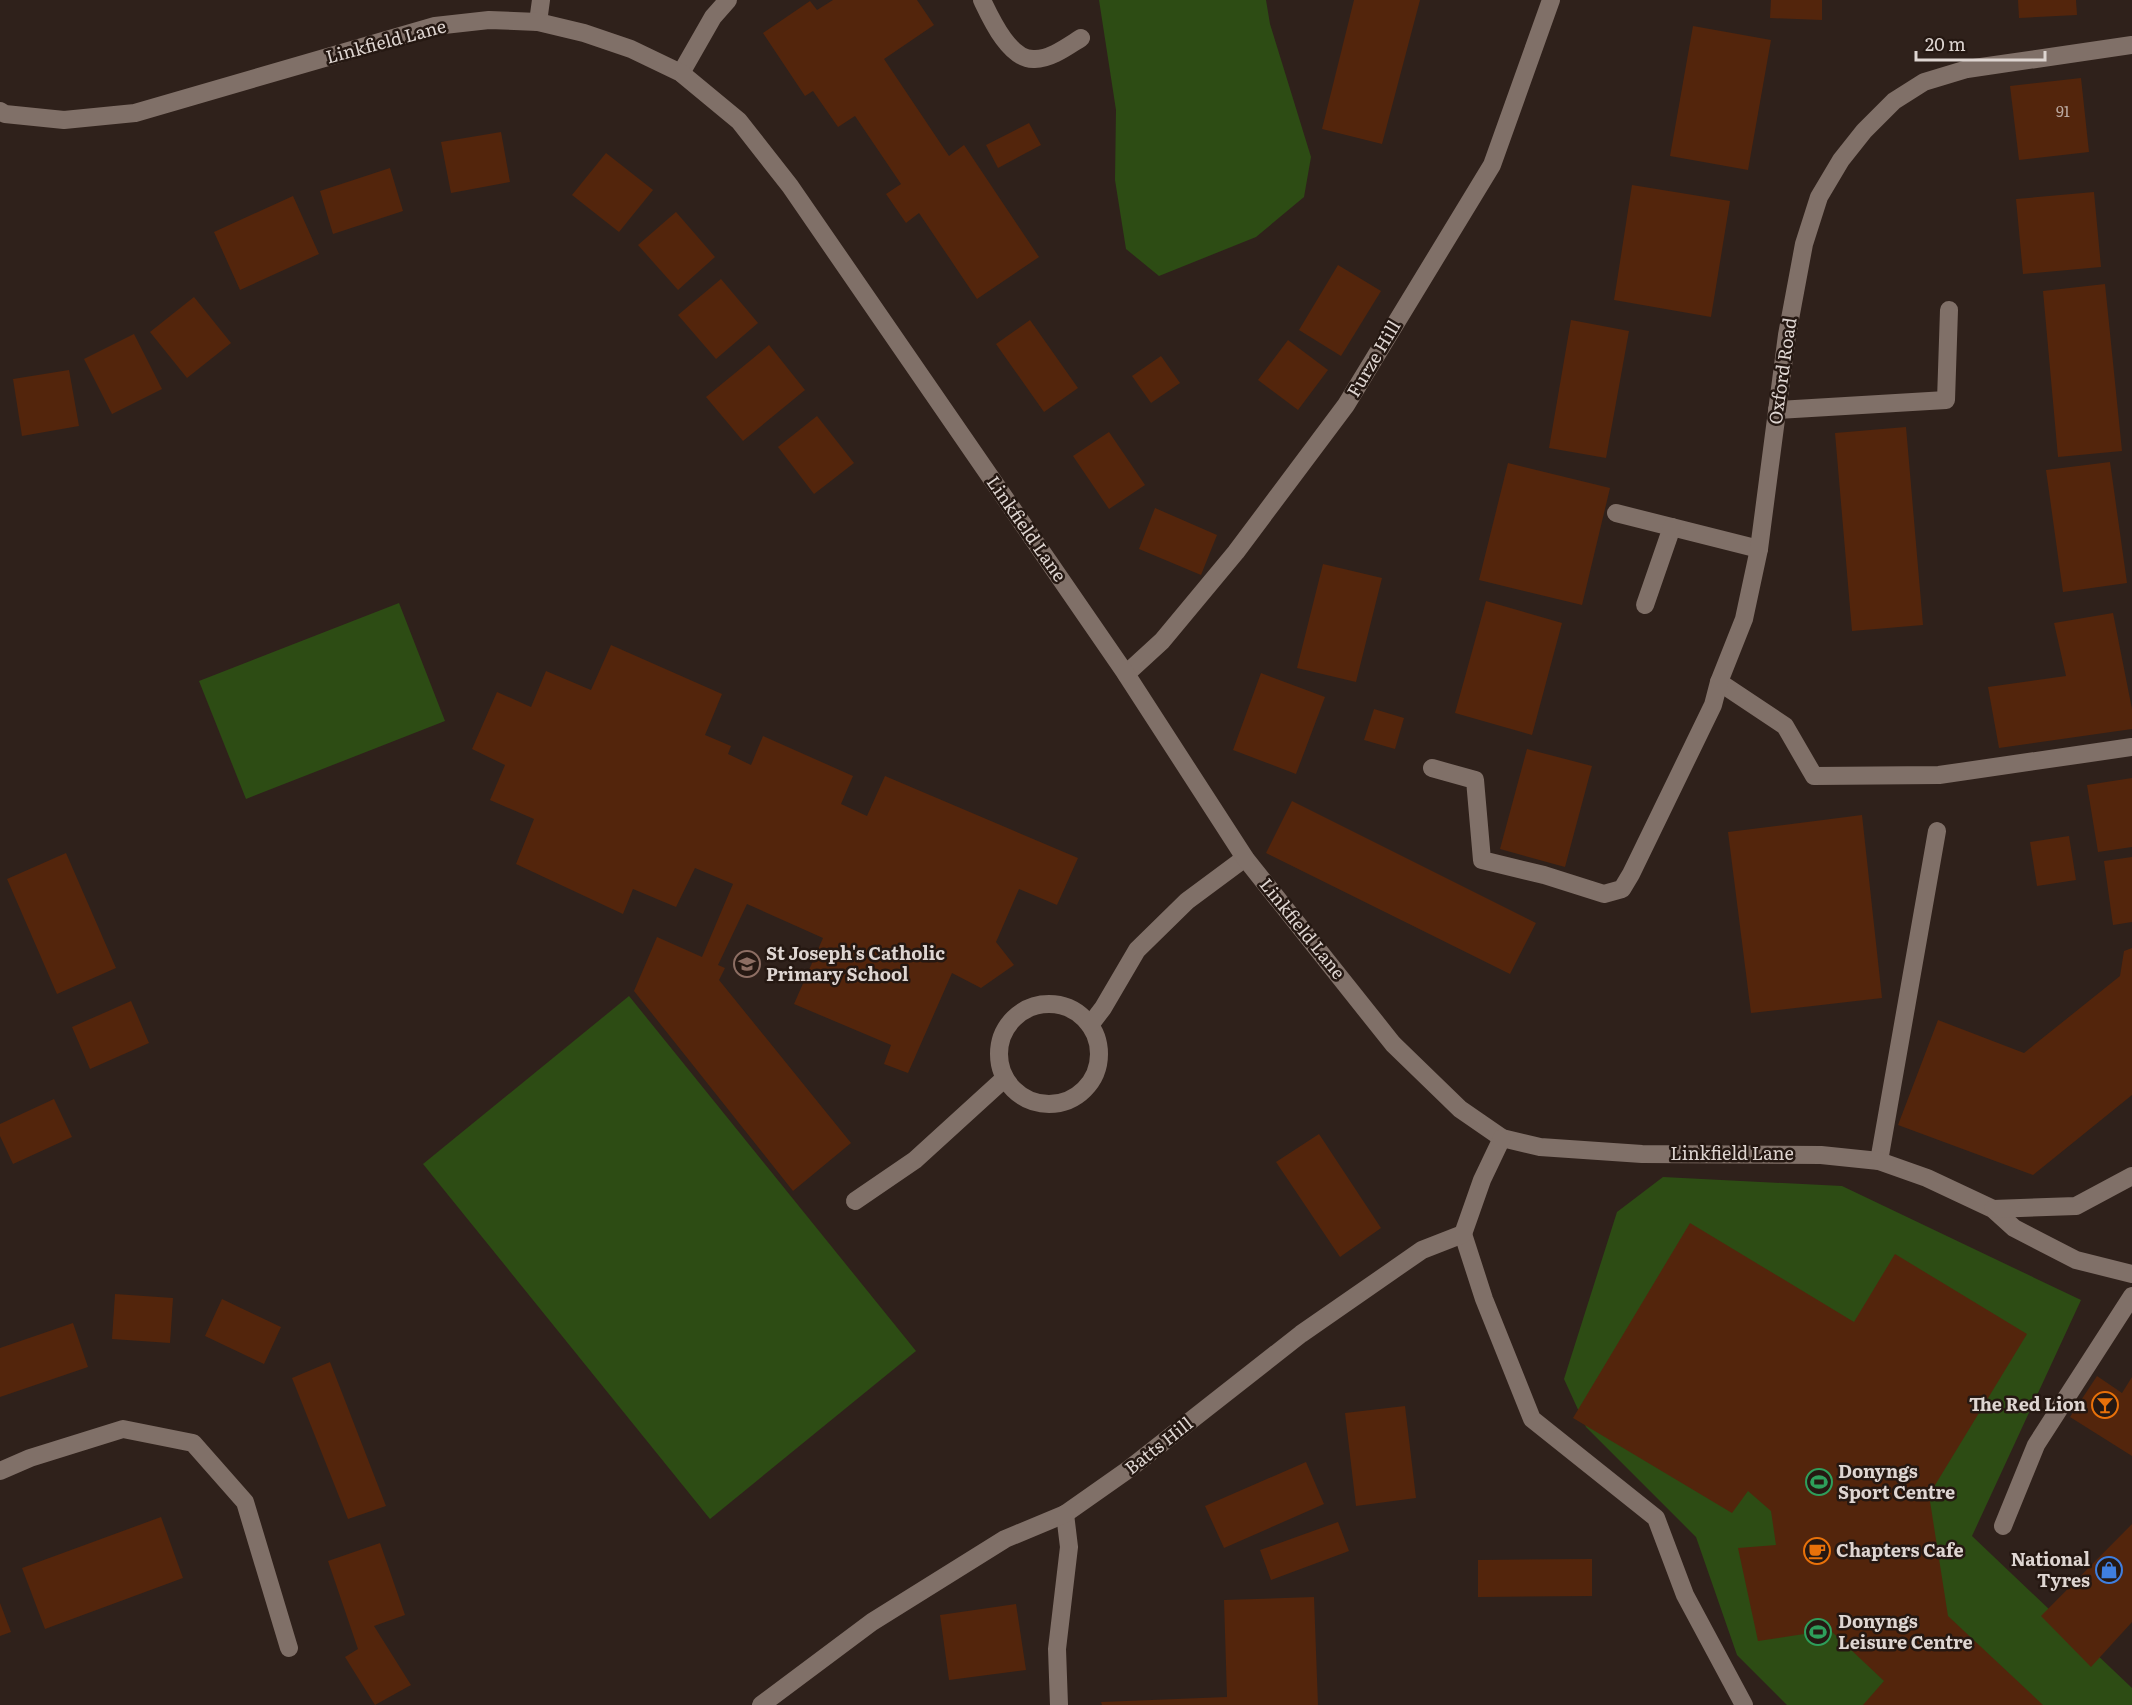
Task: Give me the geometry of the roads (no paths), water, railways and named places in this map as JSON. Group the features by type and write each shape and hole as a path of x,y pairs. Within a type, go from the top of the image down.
{"street":[{"path":"538,22 541,0"},
{"path":"681,73 714,17 728,0"},
{"path":"982,0 1006,42 1020,56 1035,60 1053,54 1081,38"},
{"name":"Furze Hill","path":"1126,674 1162,641 1229,561 1346,405 1492,165 1551,0"},
{"name":"Linkfield Lane","path":"2,117 64,120 135,113 435,26 489,20 538,22 584,33 632,49 681,73 739,122 790,186 1126,674 1245,858 1394,1044 1460,1109 1502,1138 1540,1147 1642,1154 1821,1155 1879,1161 1927,1178 1993,1209 2014,1227 2076,1260 2132,1274"},
{"name":"Oxford Road","path":"1432,768 1475,780 1482,860 1544,875 1604,894 1622,889 1713,705 1719,682 1744,619 1759,549 1787,335 1804,244 1819,196 1864,131 1894,101 1924,82 1967,69 2132,45"},
{"path":"1777,410 1946,400 1949,310"},
{"path":"1616,513 1759,549"},
{"path":"1645,605 1672,526"},
{"path":"1719,682 1785,726 1814,776 1939,775 2132,747"},
{"path":"1879,1161 1937,831"},
{"path":"1090,1025 1103,1008 1137,950 1187,901 1245,858"},
{"path":"1046,1004 1063,1006 1078,1013 1090,1025 1097,1040 1099,1056 1096,1072 1088,1086 1076,1097 1061,1103 1045,1104 1030,1101 1015,1091 1005,1078 999,1062 1000,1046 1005,1030 1016,1017 1030,1008 1046,1004"},
{"path":"855,1201 915,1160 1005,1078"},
{"path":"1502,1138 1482,1180 1463,1234 1484,1299 1532,1419 1656,1518 1684,1595 1744,1705"},
{"name":"Linkfield Lane","path":"1993,1209 2076,1206 2132,1176"},
{"name":"Batts Hill","path":"761,1705 872,1622 1005,1539 1065,1514 1130,1469 1311,1328 1422,1250 1463,1234"},
{"path":"2003,1526 2036,1445 2132,1296"},
{"path":"0,1471 30,1458 123,1429 193,1443 245,1502 289,1648"},
{"path":"1059,1705 1057,1649 1069,1547 1065,1514"}],"place":[{"name":"St Joseph's Catholic Primary School","path":"747,964"},
{"name":"The Red Lion","path":"2105,1405"},
{"name":"Donyngs Sport Centre","path":"1819,1482"},
{"name":"Chapters Cafe","path":"1817,1551"},
{"name":"National Tyres","path":"2109,1570"},
{"name":"Donyngs Leisure Centre","path":"1818,1632"}]}
